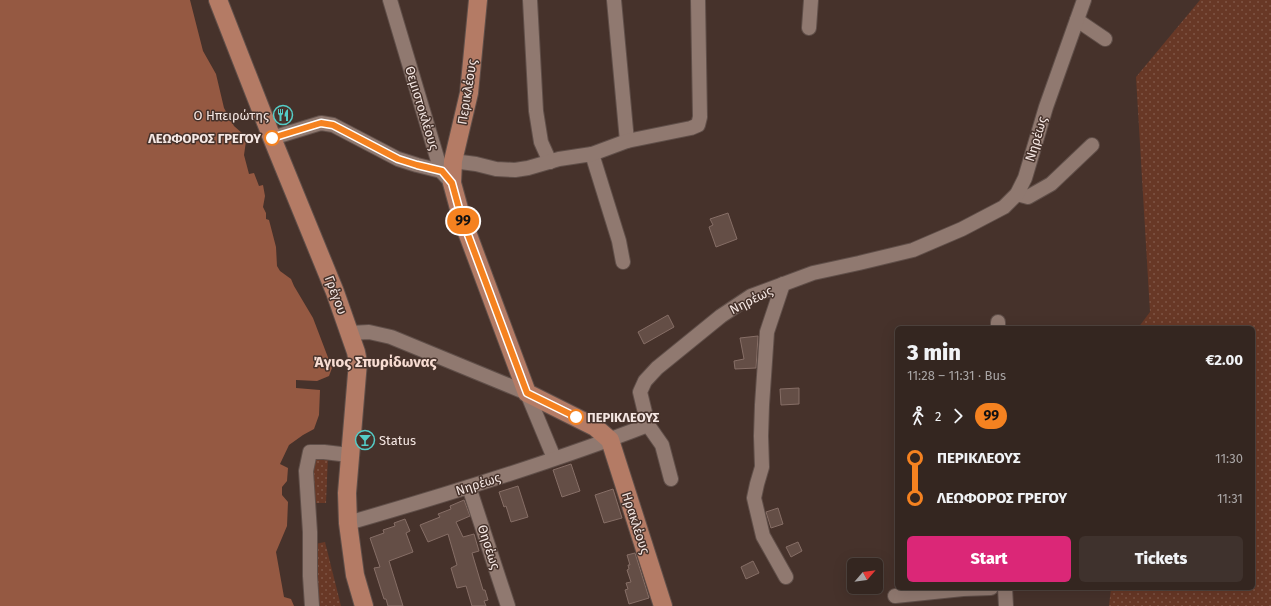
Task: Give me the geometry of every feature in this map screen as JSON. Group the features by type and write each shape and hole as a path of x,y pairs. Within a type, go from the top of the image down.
{"main road":[{"name":"Γρέγου","path":"218,0 272,138 335,292 356,352 358,362 347,493 348,523 355,574 364,606"},
{"name":"Περικλέους","path":"449,172 469,93 478,0"},
{"name":"Θεμιστοκλέους","path":"449,172 461,216 527,393"},
{"path":"527,393 595,427 610,440"},
{"name":"Ηρακλέους","path":"610,440 663,606"}],"street":[{"name":"Θεμιστοκλέους","path":"390,0 449,172"},
{"path":"530,0 536,111 541,142 550,162"},
{"path":"614,0 627,141"},
{"path":"272,138 321,123 333,125 398,159 449,172 476,164 496,169 515,170 528,168 592,154 627,141 691,128 698,125 700,117 698,0"},
{"path":"809,28 811,0"},
{"name":"Νηρέως","path":"348,523 469,487 610,440 648,425 640,392 645,381 657,368 720,316 751,296 813,273 913,250 962,229 1004,207 1017,194 1024,178 1046,108 1084,0"},
{"path":"1077,20 1105,39"},
{"path":"1017,194 1028,197 1051,184 1092,145"},
{"path":"592,154 619,241 623,262"},
{"path":"783,284 767,332 761,413 762,467 754,498 763,536 786,577"},
{"path":"350,333 369,332 391,337 527,393 554,458"},
{"path":"648,425 662,445 671,479"},
{"path":"312,606 310,532 306,471 310,452 349,455"},
{"name":"Θησέως","path":"469,487 508,606"},
{"path":"895,596 953,590"},
{"path":"1005,590 1006,606"}],"shaded area":[{"path":"0,0 190,0 203,51 216,74 224,108 234,126 243,134 246,141 244,155 249,174 254,173 259,186 263,185 265,196 263,207 266,213 266,219 269,220 276,247 277,266 280,271 291,279 313,318 332,368 329,376 317,381 296,380 296,388 320,390 319,415 314,429 289,445 280,464 288,468 287,481 282,487 282,495 288,502 287,526 276,552 284,597 291,599 294,606 0,606"},
{"path":"1200,0 1271,0 1271,606 1109,606 1111,590 1255,590 1255,326 1140,326 1150,312 1136,77"},
{"path":"316,453 328,456 326,503 313,503 312,476"},
{"path":"325,542 341,606 316,606 315,544"}],"building":[{"path":"728,213 737,239 716,247 709,227 713,225 710,219"},
{"path":"668,315 674,327 644,344 638,332"},
{"path":"758,336 756,368 735,369 734,361 744,359 740,338"},
{"path":"799,388 799,404 781,405 780,389"},
{"path":"571,464 580,491 562,497 553,470"},
{"path":"518,486 528,517 511,522 506,506 504,507 499,492"},
{"path":"613,489 622,518 604,523 595,495"},
{"path":"464,500 470,516 456,522 463,537 474,534 479,551 472,553 483,590 485,590 488,600 484,601 486,606 472,606 466,586 457,588 451,568 457,565 448,534 428,542 420,525 440,517 438,514 451,509 450,506"},
{"path":"778,508 783,524 771,528 766,512"},
{"path":"405,519 410,531 406,533 413,552 389,561 403,606 388,606 386,599 384,599 374,568 380,567 370,538 384,533 383,530 395,526 394,523"},
{"path":"798,542 802,551 791,557 786,547"},
{"path":"635,553 649,598 629,604 625,590 628,589 626,583 631,582 627,570 629,569 628,565 630,565 627,555"},
{"path":"753,561 759,573 746,579 741,567"}],"bus line":[{"name":"99","path":"272,138 321,123 333,125 398,159 442,171 452,183 461,216 527,393 576,417"}],"place":[{"name":"Ο Ηπειρώτης","path":"283,115"},
{"name":"ΛΕΩΦΟΡΟΣ ΓΡΕΓΟΥ","path":"272,138"},
{"name":"ΠΕΡΙΚΛΕΟΥΣ","path":"576,417"},
{"name":"Status","path":"365,440"}],"district":[{"name":"Άγιος Σπυρίδωνας","path":"375,362"}]}
